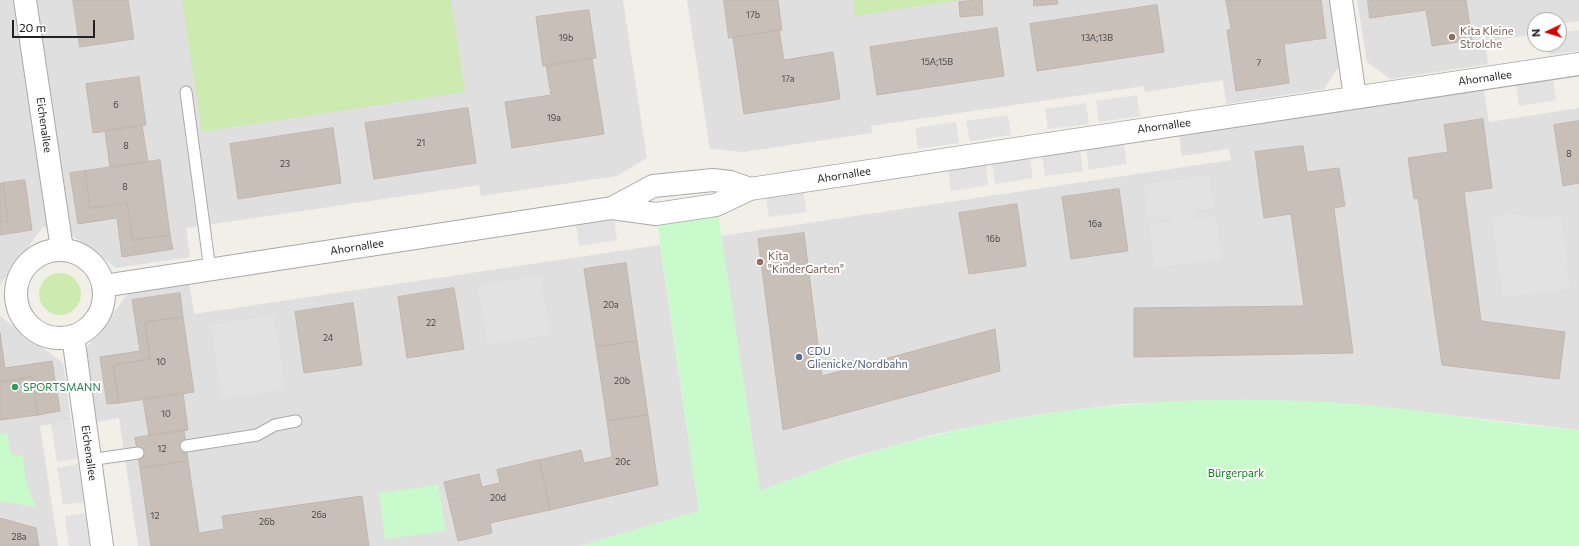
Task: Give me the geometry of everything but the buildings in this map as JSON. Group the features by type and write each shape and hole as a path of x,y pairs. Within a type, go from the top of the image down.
{"street":[{"name":"Eichenallee","path":"26,0 62,249"},
{"path":"1341,0 1355,97"},
{"name":"Ahornallee","path":"103,286 612,208 653,186 713,180 730,182 750,190 1579,64"},
{"path":"62,249 76,253 89,260 98,272 103,286 103,302 98,317 87,329 73,336 53,338 35,331 21,316 8,298 28,263 44,252 62,249"},
{"name":"Eichenallee","path":"73,336 102,546"}],"lane":[{"path":"186,92 210,270"},
{"path":"186,446 257,435 275,425 296,421"},
{"path":"90,460 138,453"}],"shaded area":[{"path":"0,0 623,0 647,158 617,176 481,196 479,185 186,228 190,257 116,268 69,233 43,227 0,285"},
{"path":"687,0 1331,0 1340,65 1324,89 1226,104 1223,80 1145,92 1144,86 871,126 872,133 743,152 710,149"},
{"path":"1357,0 1579,0 1579,21 1567,23 1567,12 1527,12 1527,35 1485,42 1488,64 1390,79 1367,62"},
{"path":"1579,30 1579,51 1549,55 1548,52 1567,52 1567,32"},
{"path":"1553,80 1556,100 1519,106 1516,85"},
{"path":"1484,90 1489,122 1579,108 1579,430 1354,404 1209,400 1121,404 1028,416 936,434 846,459 760,491 721,236 1231,160 1229,149 1182,156 1179,135"},
{"path":"1137,95 1140,116 1099,122 1096,101"},
{"path":"1086,103 1089,124 1048,129 1045,109"},
{"path":"1008,115 1011,135 970,141 966,121"},
{"path":"956,122 959,143 918,149 915,128"},
{"path":"1124,144 1127,164 1089,170 1086,149"},
{"path":"1080,150 1083,171 1045,176 1042,155"},
{"path":"1030,157 1033,178 995,184 992,163"},
{"path":"986,164 988,185 951,191 948,170"},
{"path":"1210,175 1214,208 1194,210 1195,219 1215,216 1222,258 1155,268 1149,225 1169,222 1168,215 1148,218 1143,185"},
{"path":"803,191 807,212 769,217 766,197"},
{"path":"1511,214 1539,219 1561,216 1570,288 1503,297 1492,216"},
{"path":"614,219 617,240 579,246 576,225"},
{"path":"660,245 699,511 580,546 138,546 119,418 97,422 85,350 130,291 189,282 194,314"},
{"path":"541,276 550,335 487,344 478,285"},
{"path":"274,315 285,389 222,398 211,325"},
{"path":"0,316 63,363 71,421 40,426 58,546 0,546"},
{"path":"71,421 77,459 57,462 51,424"},
{"path":"78,464 84,502 63,505 57,468"},
{"path":"85,513 90,546 69,546 65,516"}],"green space":[{"path":"182,0 451,0 465,92 202,132"},
{"path":"853,0 961,0 855,16"},
{"name":"Bürgerpark","path":"718,213 760,491 833,465 906,443 979,426 1053,413 1127,405 1201,400 1277,400 1355,404 1579,430 1579,546 580,546 699,511 657,221"},
{"path":"60,273 75,279 81,294 75,309 60,315 45,309 39,294 45,279"},
{"path":"7,433 11,454 23,456 26,483 36,507 0,501 0,434"},
{"path":"438,485 446,531 385,539 379,493"}],"place":[{"name":"Kita Kleine Strolche","path":"1452,37"},
{"name":"Kita \"KinderGarten\"","path":"760,262"},
{"name":"CDU Glienicke/Nordbahn","path":"799,357"},
{"name":"SPORTSMANN","path":"15,387"}]}
